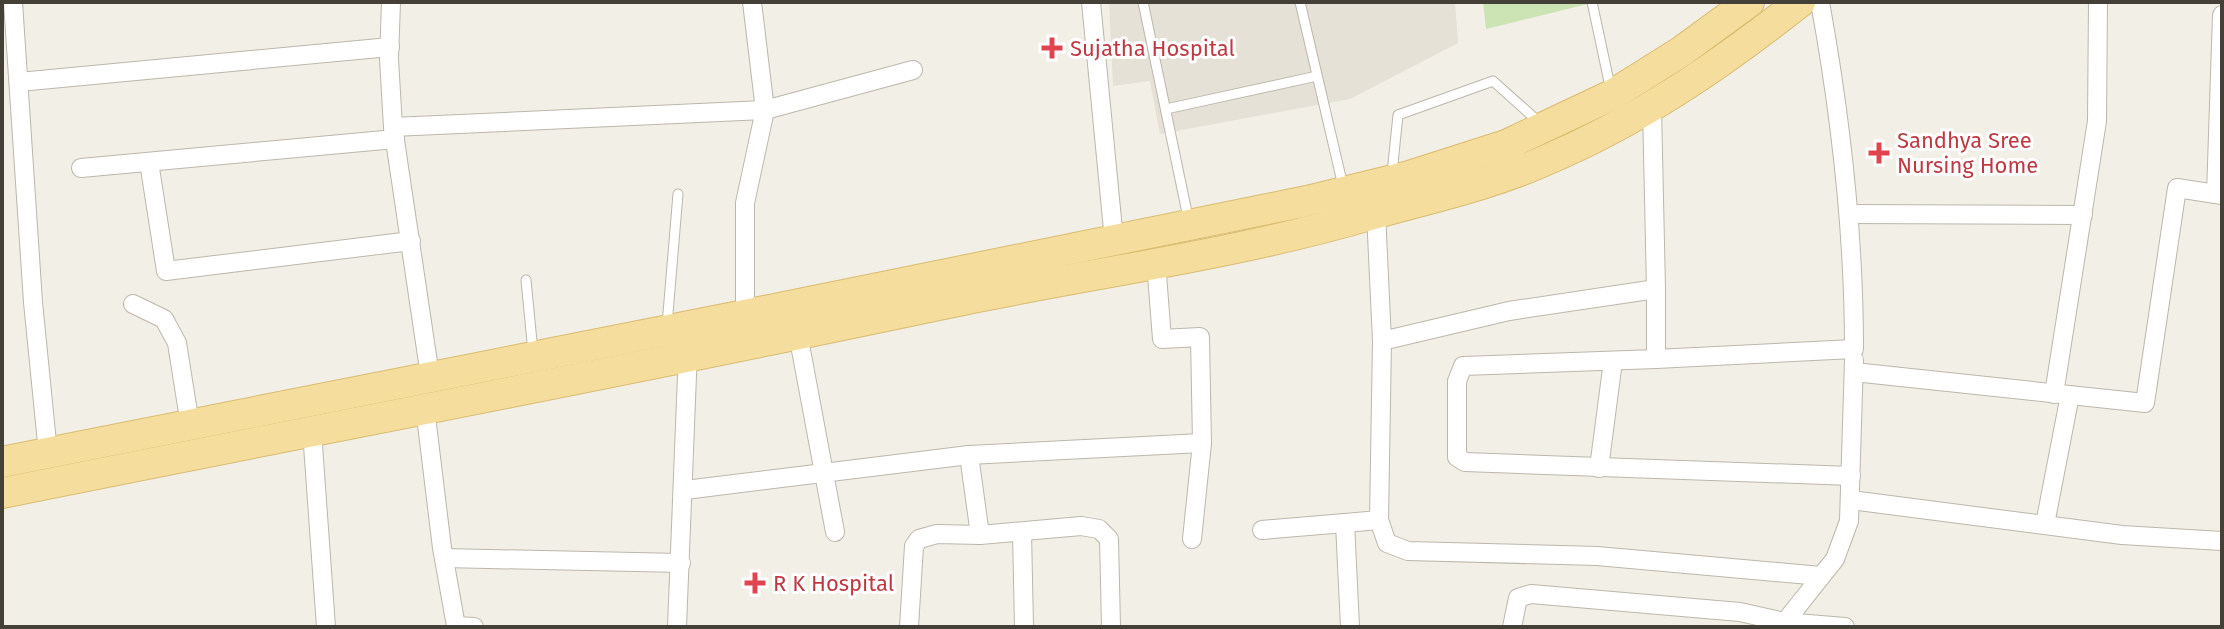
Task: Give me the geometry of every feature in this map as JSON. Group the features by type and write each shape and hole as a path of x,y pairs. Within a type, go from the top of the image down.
{"main road":[{"path":"2,462 677,326 745,315 1391,181 1451,165 1546,128 1612,95 1749,2"},
{"path":"2,493 1266,242 1376,213 1540,163 1652,108 1717,66 1800,2"}],"street":[{"path":"13,2 48,453"},
{"path":"391,2 394,133 430,376"},
{"path":"745,315 745,203 765,110 752,2"},
{"path":"1091,2 1114,240"},
{"path":"1782,624 1843,543 1851,500 1854,349 1851,214 1843,132 1820,2"},
{"path":"2045,524 2097,121 2098,2"},
{"path":"1854,372 2145,403 2177,188 2219,194 2222,15"},
{"path":"19,82 390,47"},
{"path":"81,168 394,133 765,110 913,70"},
{"path":"1652,108 1656,359"},
{"path":"149,162 166,271 411,241"},
{"path":"1376,213 1382,341 1379,520 1387,543 1408,551 1597,556 1821,576"},
{"path":"1851,214 2083,215"},
{"path":"1156,262 1162,339 1200,337 1202,443 1192,539"},
{"path":"1382,341 1509,311 1656,289"},
{"path":"133,304 164,319 177,343 190,425"},
{"path":"677,326 688,358 677,627"},
{"path":"798,334 827,473 835,532"},
{"path":"1851,476 1460,461 1455,445 1457,381 1460,369 1468,364 1613,361 1854,349"},
{"path":"1599,468 1613,361"},
{"path":"425,408 456,627 474,627"},
{"path":"312,431 326,627"},
{"path":"685,490 969,455 1202,443"},
{"path":"969,455 980,535"},
{"path":"1851,500 2122,535 2222,541"},
{"path":"1262,530 1379,520"},
{"path":"1345,523 1350,627"},
{"path":"909,627 914,546 919,539 937,534 980,535 1081,526 1099,529 1105,534 1110,547 1111,627"},
{"path":"1022,532 1024,627"},
{"path":"444,558 681,563"},
{"path":"1512,627 1518,598 1531,594 1740,612 1782,624 1845,627"}],"lane":[{"path":"1143,2 1190,224"},
{"path":"1300,2 1344,192"},
{"path":"1592,2 1612,95"},
{"path":"1166,109 1317,76"},
{"path":"1391,181 1398,115 1493,81 1546,128"},
{"path":"677,326 678,194"},
{"path":"526,280 533,355"}],"shaded area":[{"path":"1109,2 1455,2 1458,43 1350,99 1160,134 1150,81 1113,86"}],"green space":[{"path":"1483,2 1596,2 1486,29"}],"place":[{"name":"Sujatha Hospital","path":"1052,48"},
{"name":"Sandhya Sree Nursing Home","path":"1879,153"},
{"name":"R K Hospital","path":"755,583"}]}
